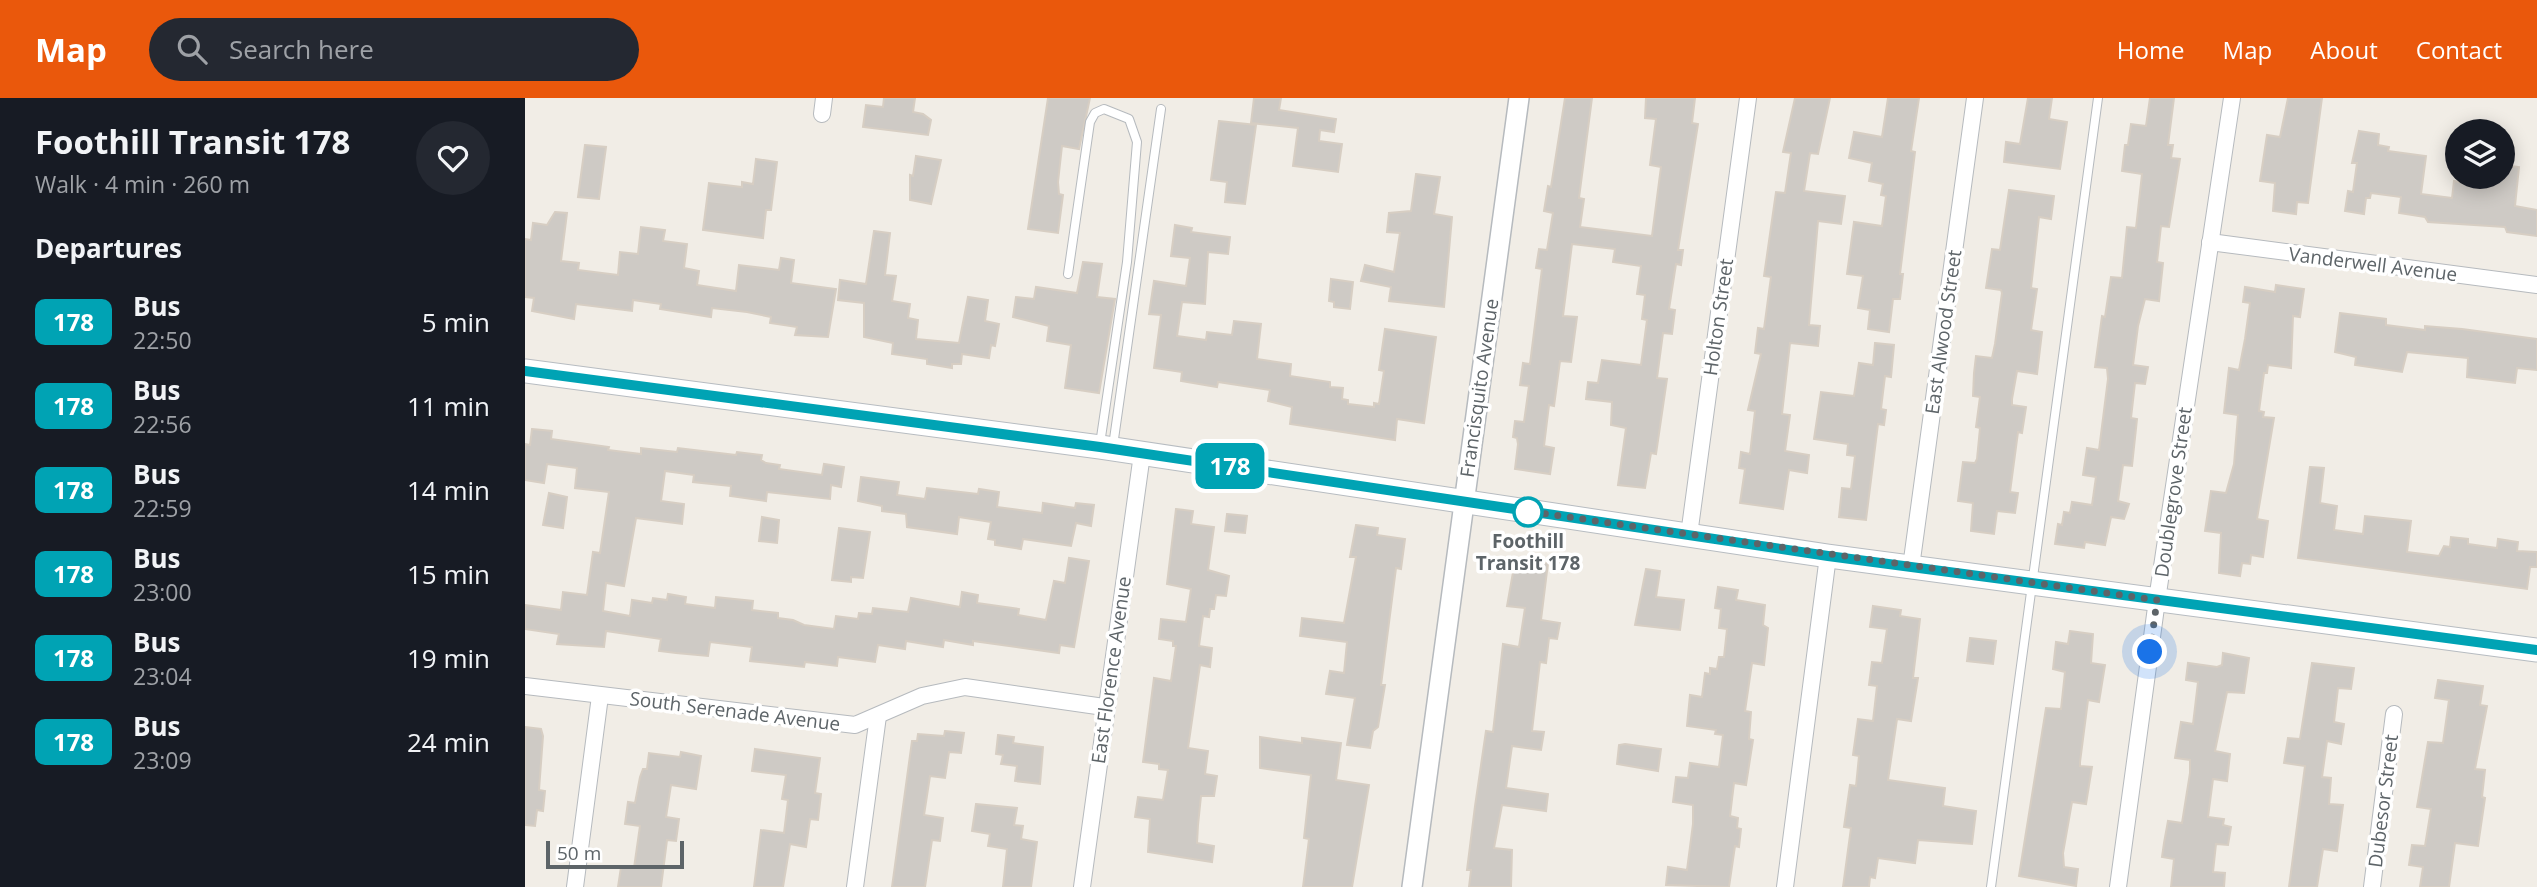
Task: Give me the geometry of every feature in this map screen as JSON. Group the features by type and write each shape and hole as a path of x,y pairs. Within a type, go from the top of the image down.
{"main road":[{"path":"525,371 1106,448 1828,556 2537,650"}],"street":[{"name":"Francisquito Avenue","path":"1412,887 1519,98"},
{"name":"Holton Street","path":"1689,535 1748,98"},
{"name":"East Alwood Street","path":"1911,567 1975,98"},
{"name":"Doublegrove Street","path":"2117,887 2232,98"},
{"name":"Vanderwell Avenue","path":"2210,242 2537,285"},
{"name":"East Florence Avenue","path":"1081,887 1104,707 1142,454"},
{"path":"1785,887 1828,556"},
{"name":"South Serenade Avenue","path":"525,686 855,725 922,696 965,687 1104,707"},
{"path":"575,887 600,696"},
{"name":"Dubesor Street","path":"2372,887 2394,714"},
{"path":"855,887 878,716"}],"lane":[{"path":"1991,887 2098,98"},
{"path":"1068,274 1090,122 1095,113 1104,109 1129,119 1137,142 1127,262 1106,448"},
{"path":"1106,448 1161,109"}],"building":[{"path":"884,98 915,98 913,112 923,114 931,120 928,135 863,127 866,105 883,107"},
{"path":"1048,98 1090,98 1079,149 1062,146 1058,182 1059,194 1063,195 1058,233 1028,229"},
{"path":"1254,98 1281,98 1279,110 1336,119 1334,132 1320,130 1319,141 1342,144 1338,172 1293,166 1298,128 1251,123"},
{"path":"1565,98 1592,98 1579,198 1584,199 1580,227 1652,236 1661,167 1650,165 1656,119 1645,118 1646,98 1695,98 1692,123 1698,124 1678,250 1683,250 1681,265 1676,264 1669,309 1675,310 1672,334 1663,333 1657,378 1667,379 1656,454 1651,453 1645,488 1618,485 1626,428 1611,425 1612,402 1586,399 1588,382 1598,383 1602,360 1641,365 1647,320 1642,319 1645,295 1637,294 1641,266 1613,262 1615,249 1572,244 1563,316 1577,317 1571,362 1560,361 1554,406 1549,405 1544,446 1554,448 1550,474 1515,469 1518,444 1517,438 1513,437 1515,421 1524,422 1529,386 1520,385 1523,363 1530,364 1542,269 1536,268 1539,249 1547,250 1553,213 1544,211 1548,186 1551,187"},
{"path":"1795,98 1830,98 1818,154 1810,153 1804,191 1845,196 1841,224 1818,221 1809,325 1820,326 1818,346 1790,343 1782,414 1790,415 1785,451 1809,455 1807,473 1789,470 1783,509 1740,503 1745,469 1739,468 1741,452 1750,454 1755,411 1748,410 1761,354 1755,353 1758,328 1764,329 1771,277 1764,276 1776,192 1785,193 1791,153 1783,152"},
{"path":"1888,98 1919,98 1911,151 1915,152 1900,274 1903,274 1900,299 1893,299 1889,332 1868,329 1870,310 1858,308 1863,276 1847,274 1854,222 1882,226 1886,196 1881,195 1883,184 1869,181 1872,163 1849,158 1854,132 1882,137"},
{"path":"2028,98 2052,98 2049,119 2067,122 2060,169 2004,162 2006,142 2020,144"},
{"path":"2150,98 2174,98 2168,145 2173,145 2171,158 2180,159 2169,227 2161,226 2157,262 2163,263 2159,301 2145,299 2138,326 2133,365 2148,367 2145,384 2135,383 2131,418 2137,419 2132,466 2123,465 2118,501 2129,504 2124,519 2111,517 2105,545 2085,542 2084,548 2055,544 2058,524 2062,525 2064,512 2070,513 2072,502 2092,505 2096,477 2083,475 2087,448 2099,450 2108,379 2107,368 2095,367 2102,316 2105,317 2111,277 2122,278 2127,227 2136,228 2142,174 2122,171 2125,145 2128,145 2131,124 2146,126"},
{"path":"2288,98 2322,98 2308,203 2297,202 2296,214 2273,211 2275,183 2260,181 2267,135 2280,137"},
{"path":"1219,121 1256,125 1245,204 1225,202 1227,182 1211,180"},
{"path":"2359,131 2379,134 2378,145 2389,147 2388,151 2426,156 2421,194 2452,198 2453,189 2515,189 2515,166 2519,167 2515,206 2537,210 2537,236 2507,232 2505,227 2428,222 2425,217 2399,213 2401,197 2371,193 2370,198 2366,198 2364,214 2345,211 2348,191 2353,192 2357,163 2352,163"},
{"path":"585,145 606,147 599,199 578,197"},
{"path":"916,156 941,160 931,204 910,200 910,175 913,176"},
{"path":"756,159 777,162 771,210 766,210 763,238 703,230 709,183 742,187 742,182 753,184"},
{"path":"1416,174 1440,177 1434,214 1452,217 1444,307 1389,301 1391,287 1361,281 1365,265 1394,272 1400,233 1387,232 1389,213 1411,211"},
{"path":"2009,190 2054,196 2051,219 2039,217 2031,288 2037,289 2031,330 2042,332 2037,374 2017,371 2012,399 2012,405 2026,407 2022,433 2018,432 2010,492 2018,493 2015,513 1997,511 1994,534 1971,531 1973,503 1958,501 1963,462 1975,463 1977,459 1980,428 1976,427 1980,397 1973,396 1976,356 1992,358 1995,344 2002,293 2001,290 1986,288 1992,249 2000,250"},
{"path":"555,212 567,213 561,261 579,263 578,270 618,275 620,252 638,254 641,227 665,230 663,241 687,244 684,268 699,271 697,285 736,291 739,265 779,270 781,258 794,260 791,283 836,289 828,337 795,335 797,327 770,323 771,317 747,312 712,308 711,317 660,309 661,304 633,300 632,311 576,304 574,319 532,311 534,298 525,297 525,239 531,240 533,223 547,225"},
{"path":"1175,225 1192,228 1191,232 1230,237 1228,254 1208,252 1205,304 1182,302 1177,336 1206,340 1207,332 1232,335 1234,321 1261,324 1257,359 1291,364 1290,376 1330,382 1330,387 1343,388 1342,399 1348,400 1348,404 1374,407 1374,403 1379,404 1384,371 1379,370 1385,329 1436,337 1424,423 1397,419 1395,440 1290,424 1292,407 1268,401 1270,390 1218,382 1217,387 1181,381 1182,372 1154,368 1161,315 1149,314 1154,281 1186,286 1190,258 1171,256"},
{"path":"874,231 890,233 885,275 896,276 892,301 910,304 908,318 918,320 916,339 959,343 968,297 988,300 985,321 999,324 995,346 991,345 989,358 962,354 961,364 952,364 952,368 927,364 927,359 892,354 893,343 864,337 864,303 838,300 840,280 866,284"},
{"path":"1083,262 1102,264 1097,297 1115,299 1099,393 1065,388 1071,345 1047,341 1049,326 1013,317 1016,297 1034,299 1036,287 1077,293"},
{"path":"1331,279 1353,282 1350,309 1334,307 1334,302 1329,301"},
{"path":"2276,285 2304,289 2300,317 2293,316 2291,368 2268,365 2267,373 2264,373 2259,411 2264,412 2263,417 2274,418 2257,519 2268,521 2263,557 2251,555 2250,564 2242,563 2240,576 2219,573 2221,533 2205,531 2211,491 2226,493 2234,464 2238,415 2224,413 2229,368 2239,370 2245,339 2250,303 2243,302 2245,287 2275,292"},
{"path":"2340,313 2386,319 2386,325 2425,330 2425,326 2462,329 2537,339 2537,370 2517,368 2515,383 2467,377 2468,358 2407,352 2402,372 2355,365 2356,357 2335,352"},
{"path":"1875,343 1894,345 1891,377 1885,376 1881,409 1886,410 1884,425 1878,424 1866,520 1839,517 1842,488 1851,489 1855,456 1847,455 1848,444 1814,439 1821,392 1854,396 1859,363 1873,365"},
{"path":"532,429 552,431 551,439 609,447 608,450 641,454 641,448 677,452 678,448 736,455 737,452 762,455 761,460 780,465 779,469 822,475 824,464 844,467 841,487 831,485 830,499 767,492 766,501 730,496 731,486 693,482 694,475 665,471 661,501 684,504 682,524 636,518 624,586 606,583 603,611 630,616 632,600 652,603 653,598 667,600 668,594 686,597 685,604 715,608 716,597 753,601 752,610 778,613 778,618 834,629 836,616 858,619 859,613 872,614 873,608 908,612 911,598 960,607 962,592 978,595 977,603 1019,609 1018,615 1046,620 1054,581 1065,583 1069,558 1089,561 1074,647 1060,645 1059,653 973,641 973,645 944,640 943,647 906,641 905,649 878,645 875,662 838,657 837,666 805,662 804,667 750,661 752,647 710,642 708,656 676,653 659,651 661,639 606,631 604,647 557,644 559,634 525,629 525,605 561,610 563,592 587,595 593,552 600,553 609,492 575,488 577,468 547,464 544,483 525,480 525,444 530,445"},
{"path":"2310,467 2324,468 2320,503 2337,506 2334,530 2363,534 2365,516 2411,521 2407,552 2439,556 2444,546 2450,547 2451,537 2468,539 2468,544 2497,548 2498,539 2518,542 2517,551 2537,552 2537,567 2530,567 2527,589 2298,558"},
{"path":"861,477 899,482 897,495 925,499 927,488 978,494 979,489 999,492 997,507 1042,513 1043,503 1075,508 1076,503 1094,505 1091,526 1076,523 1071,546 1023,539 1021,549 995,545 995,540 988,539 991,522 959,517 957,534 907,527 906,514 882,511 882,506 858,501"},
{"path":"549,493 567,497 563,528 543,525"},
{"path":"1176,509 1193,511 1191,524 1214,527 1208,570 1229,576 1226,596 1216,595 1214,609 1210,609 1209,617 1203,616 1199,646 1212,648 1210,667 1200,665 1188,748 1208,751 1205,774 1217,776 1214,796 1201,796 1198,825 1197,843 1214,846 1212,862 1148,852 1150,819 1135,817 1138,797 1163,800 1168,770 1159,769 1159,764 1143,762 1154,678 1171,681 1176,646 1173,646 1173,641 1159,639 1161,619 1186,622 1191,589 1167,584"},
{"path":"1227,514 1247,516 1245,533 1225,531"},
{"path":"762,517 779,520 777,543 759,541"},
{"path":"1356,525 1378,528 1377,535 1405,539 1401,569 1396,568 1381,685 1385,685 1378,727 1373,731 1370,748 1347,745 1355,698 1326,694 1330,671 1344,673 1347,642 1300,636 1302,618 1344,623 1356,557 1350,557"},
{"path":"839,528 870,532 863,578 851,577 851,582 832,580"},
{"path":"1515,561 1548,563 1541,620 1560,623 1557,639 1549,638 1546,663 1540,662 1532,731 1544,732 1541,750 1512,746 1506,788 1548,794 1546,811 1502,805 1494,848 1512,850 1511,887 1469,887 1471,870 1467,870 1475,806 1486,731 1493,732 1503,644 1519,647 1525,608 1507,606"},
{"path":"1646,569 1660,571 1656,597 1684,600 1680,630 1635,625"},
{"path":"1718,587 1738,590 1736,600 1765,605 1763,625 1768,628 1764,665 1752,663 1745,711 1751,712 1749,739 1753,740 1746,785 1734,783 1730,816 1738,818 1737,828 1741,829 1739,847 1735,846 1729,887 1666,885 1668,867 1687,870 1693,824 1693,805 1673,802 1676,777 1688,778 1690,763 1719,767 1723,735 1715,734 1716,730 1687,726 1690,695 1702,697 1705,673 1710,674 1710,668 1717,669 1719,657 1724,657 1727,629 1719,628 1721,609 1715,608"},
{"path":"1873,606 1901,610 1900,616 1920,619 1913,678 1918,678 1911,721 1897,719 1888,780 1945,788 1943,806 1976,811 1972,844 1918,840 1915,863 1878,858 1875,878 1870,877 1869,887 1843,887 1851,828 1844,827 1850,785 1856,786 1859,756 1853,755 1858,719 1873,721 1877,686 1869,685 1872,662 1882,663 1887,629 1870,627"},
{"path":"2070,631 2093,634 2091,663 2105,665 2099,702 2088,700 2080,762 2080,766 2092,767 2086,804 2072,802 2063,853 2064,867 2078,869 2076,886 2019,876 2046,708 2061,709 2065,672 2053,669 2056,642 2068,644"},
{"path":"1970,638 1996,641 1993,664 1967,661"},
{"path":"2223,653 2249,658 2244,693 2227,692 2215,751 2230,754 2227,781 2213,779 2208,817 2224,819 2223,825 2231,827 2228,845 2216,844 2213,872 2225,873 2224,887 2171,887 2174,859 2162,857 2164,843 2168,821 2182,823 2190,773 2190,760 2175,758 2181,722 2193,724 2198,682 2186,680 2188,663 2217,667 2222,665"},
{"path":"2312,663 2354,668 2351,689 2338,688 2334,722 2344,724 2341,744 2327,741 2322,777 2331,778 2329,804 2343,805 2337,851 2323,849 2317,887 2289,887 2305,766 2284,763 2288,738 2300,739"},
{"path":"2438,680 2483,686 2480,705 2487,706 2475,769 2485,770 2482,797 2485,798 2478,846 2455,843 2449,887 2420,887 2423,867 2409,865 2412,845 2425,846 2431,809 2417,807 2428,742 2443,743 2449,700 2435,698"},
{"path":"525,727 541,729 543,736 539,790 545,791 543,811 537,810 535,826 525,825"},
{"path":"945,731 964,733 961,753 949,752 945,778 930,776 924,815 943,818 940,841 932,840 925,887 892,887 912,741 917,741 918,734 944,736"},
{"path":"998,735 1014,737 1013,743 1043,747 1040,784 1015,781 1017,766 1001,764 1003,755 996,754"},
{"path":"1260,737 1302,743 1302,738 1341,743 1336,780 1369,785 1352,887 1303,887 1309,839 1304,838 1311,775 1260,768"},
{"path":"1619,745 1661,749 1658,771 1617,764"},
{"path":"755,749 820,758 815,793 821,794 818,820 810,819 806,847 790,844 783,887 754,887 761,830 784,833 788,800 782,799 786,775 752,771"},
{"path":"681,752 701,756 696,789 671,785 666,817 679,819 676,841 667,840 661,887 618,887 621,867 634,868 640,826 625,824 628,802 635,803 640,777 643,769 647,769 649,753 680,757"},
{"path":"976,804 1017,808 1014,825 1023,826 1021,839 1037,842 1031,887 1003,887 1007,849 988,846 990,834 972,831"}],"bus line":[{"name":"178","path":"525,371 1100,447 1828,556 2537,650"}],"place":[{"name":"Foothill Transit 178","path":"1528,512"}],"route":[{"path":"1528,512 1518,510 1828,556 2157,600 2150,652"}]}
